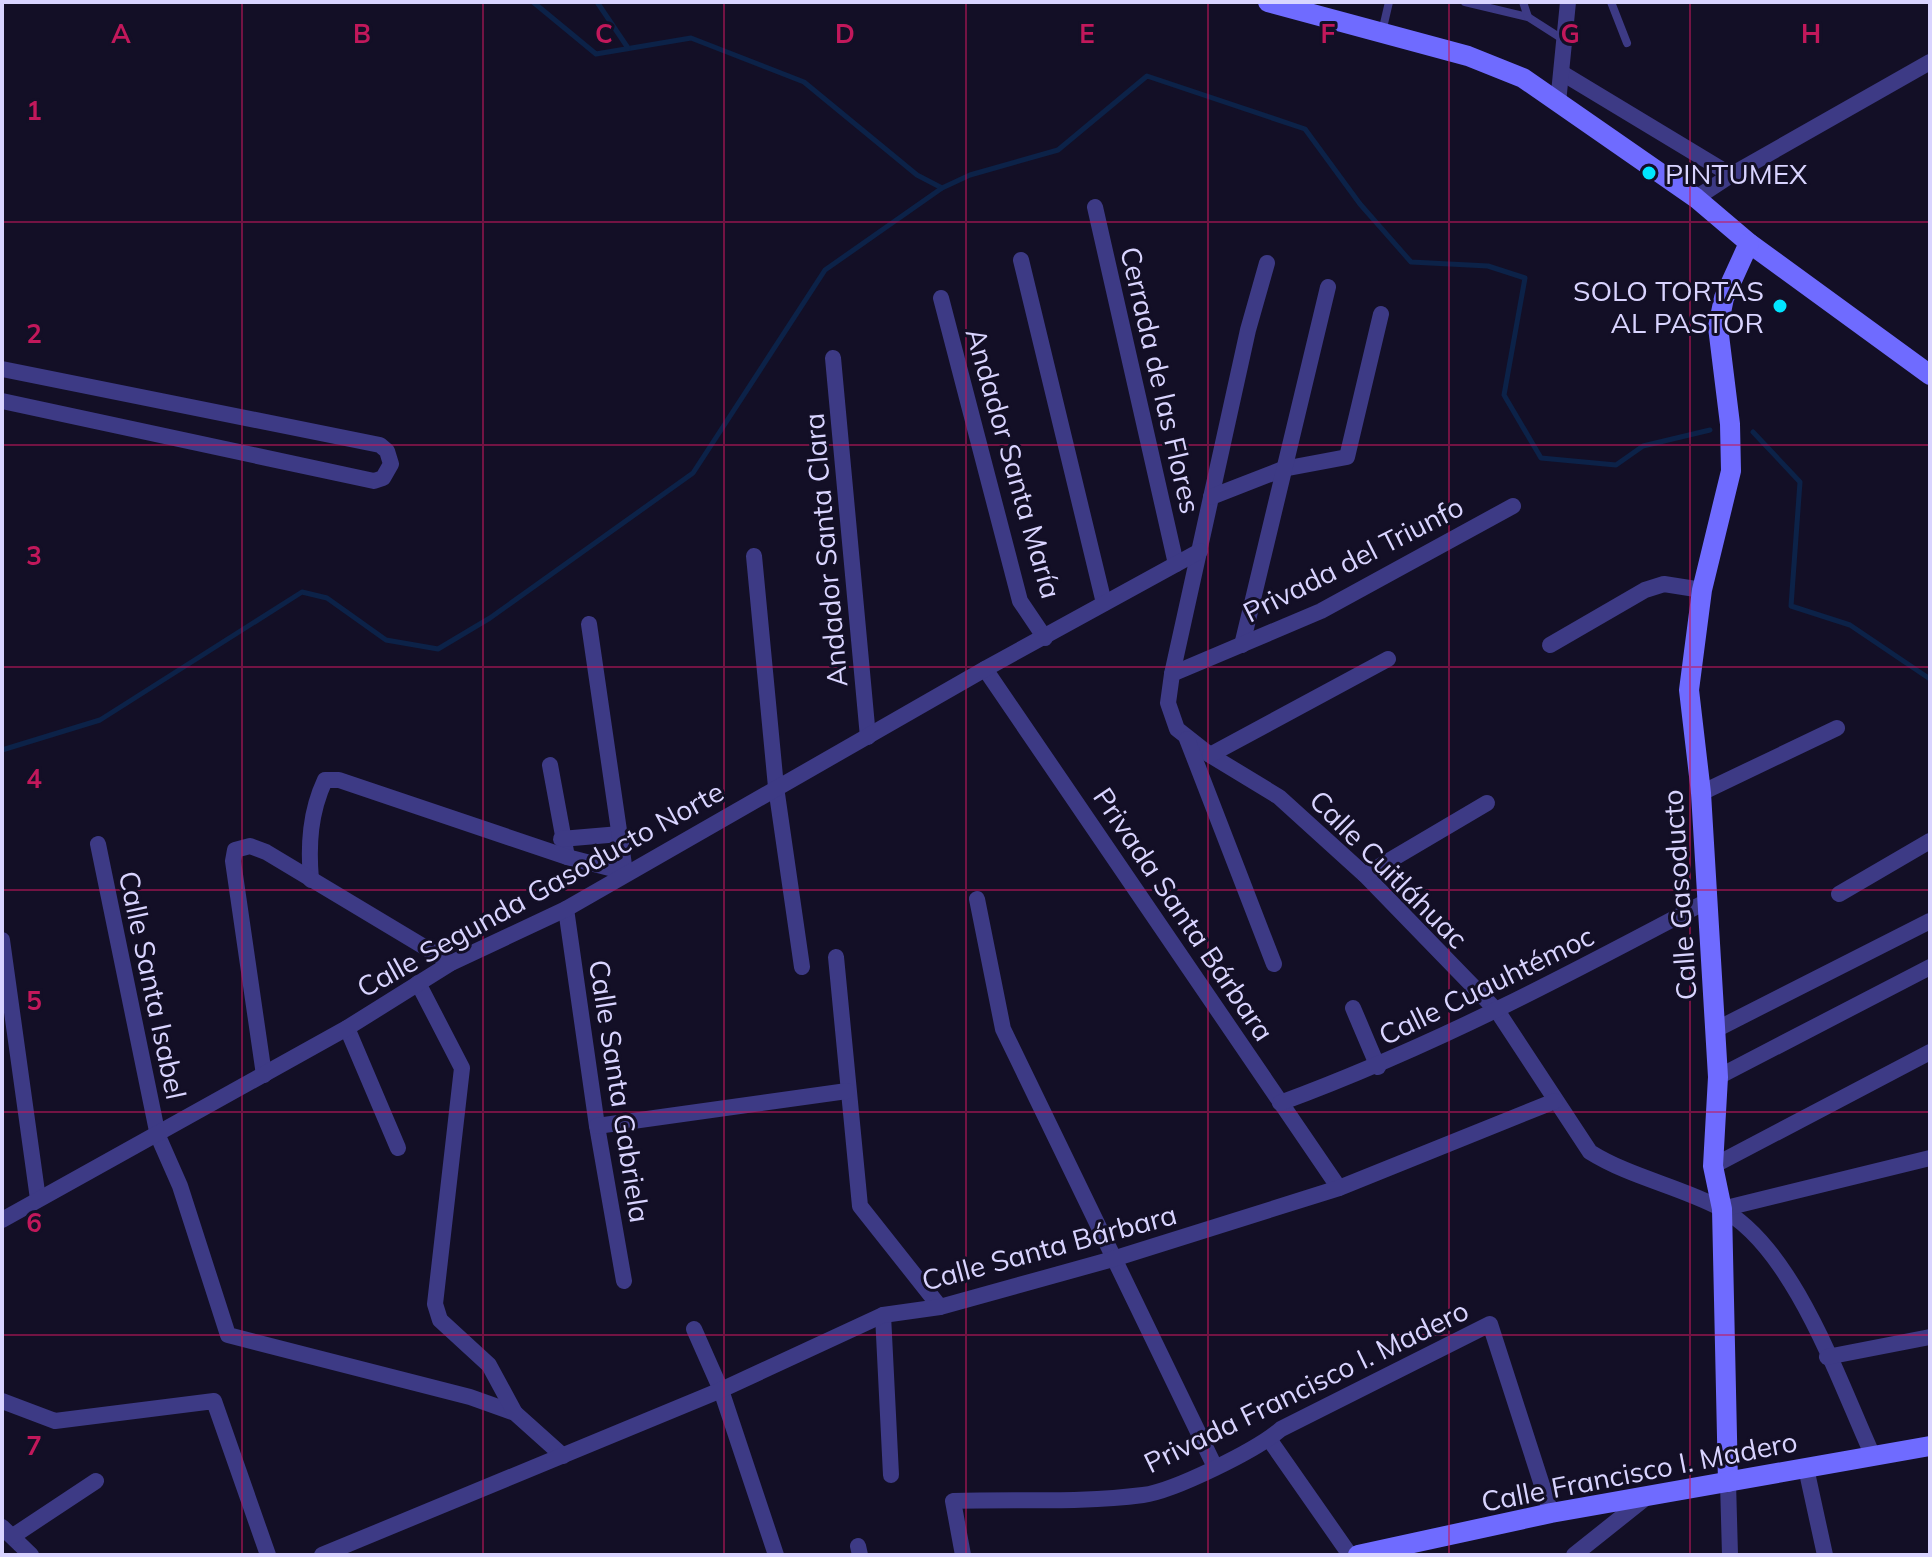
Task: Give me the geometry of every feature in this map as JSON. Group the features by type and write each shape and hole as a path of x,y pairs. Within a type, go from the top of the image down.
{"street":[{"path":"1268,2 1382,33 1523,78 1696,198 1749,243 1930,375"},
{"path":"1558,103 1568,2"},
{"path":"1696,198 1930,62"},
{"path":"1562,73 1731,175"},
{"name":"Cerrada de las Flores","path":"1095,207 1176,564"},
{"name":"Calle Gasoducto","path":"1730,1555 1722,1209 1713,1166 1718,1077 1701,793 1689,690 1702,590 1731,471 1730,424 1718,327 1724,298 1749,243"},
{"path":"1021,260 1104,603"},
{"name":"Calle Cuitláhuac","path":"1267,263 1172,674 1168,703 1170,718 1187,739 1279,797 1365,875 1498,1012 1590,1152 1608,1163 1722,1209"},
{"path":"1242,645 1328,287"},
{"name":"Andador Santa María","path":"941,298 1020,601 1045,638"},
{"path":"1211,497 1283,469 1347,457 1381,314"},
{"name":"Andador Santa Clara","path":"833,358 868,737"},
{"path":"2,369 380,445 387,451 391,464 379,480 2,401"},
{"name":"Privada del Triunfo","path":"1172,674 1321,611 1513,506"},
{"name":"Calle Segunda Gasoducto Norte","path":"2,1220 158,1136 347,1028 451,963 566,909 625,872 1200,551"},
{"path":"754,556 776,787 802,967"},
{"path":"1550,645 1645,590 1664,584 1702,590"},
{"path":"311,880 309,849 314,803 325,780 339,780 567,857 625,872 589,624"},
{"path":"1210,755 1388,659"},
{"name":"Privada Santa Bárbara","path":"985,669 1339,1188"},
{"path":"1701,793 1837,728"},
{"name":"Privada Santa Bárbara","path":"1187,739 1274,964"},
{"path":"550,765 561,839 567,857"},
{"path":"1365,875 1487,803"},
{"path":"561,839 620,834"},
{"path":"1839,894 1930,841"},
{"name":"Calle Santa Isabel","path":"98,844 158,1136 180,1186 228,1335 470,1397 515,1413"},
{"path":"264,1075 233,861 235,850 250,846 258,849 451,963"},
{"path":"977,899 1003,1029 1215,1467"},
{"name":"Calle Cuauhtémoc","path":"1280,1103 1378,1067 1498,1012 1709,900"},
{"name":"Calle Santa Gabriela","path":"566,909 597,1126 624,1281"},
{"path":"1715,1030 1930,921"},
{"path":"2,940 38,1199"},
{"path":"836,957 860,1206 940,1307"},
{"path":"1718,1077 1930,967"},
{"path":"418,983 462,1068 435,1304 440,1320 489,1365 515,1413 563,1456"},
{"path":"1353,1008 1378,1067"},
{"path":"347,1028 398,1148"},
{"path":"1713,1166 1930,1052"},
{"path":"597,1126 847,1091"},
{"name":"Calle Santa Bárbara","path":"322,1555 721,1390 883,1315 940,1307 1113,1259 1339,1188 1555,1101"},
{"path":"1722,1209 1930,1158"},
{"path":"1722,1209 1781,1265 1798,1292 1873,1456"},
{"path":"883,1315 891,1475"},
{"name":"Privada Francisco I. Madero","path":"963,1555 953,1501 1146,1495 1215,1467 1269,1439 1281,1429 1490,1324 1551,1513"},
{"path":"694,1329 721,1390 776,1555"},
{"path":"1827,1357 1930,1337"},
{"path":"2,1401 55,1421 214,1401 268,1555"},
{"path":"1269,1439 1350,1555"},
{"name":"Calle Francisco I. Madero","path":"1358,1555 1551,1513 1930,1446"},
{"path":"1806,1468 1825,1555"},
{"path":"31,1555 7,1532 96,1481"},
{"path":"1574,1555 1651,1494"}],"lane":[{"path":"1382,33 1389,2"},
{"path":"1465,2 1486,4 1528,17 1565,41"},
{"path":"1523,2 1528,17"},
{"path":"1611,2 1627,43"}],"waterway":[{"path":"533,2 596,54 691,38 804,82 917,175 942,188"},
{"path":"597,2 628,48"},
{"path":"2,750 100,720 302,592 327,598 386,640 438,649 490,618 693,473 825,270 942,188 970,175 1058,150 1147,76 1305,129 1360,204 1411,262 1488,266 1525,278 1504,395 1541,458 1616,465 1643,446 1710,430"},
{"path":"1753,432 1800,482 1791,606 1850,625 1930,679"}],"place":[{"name":"PINTUMEX","path":"1649,173"},
{"name":"SOLO TORTAS AL PASTOR","path":"1780,306"}]}
